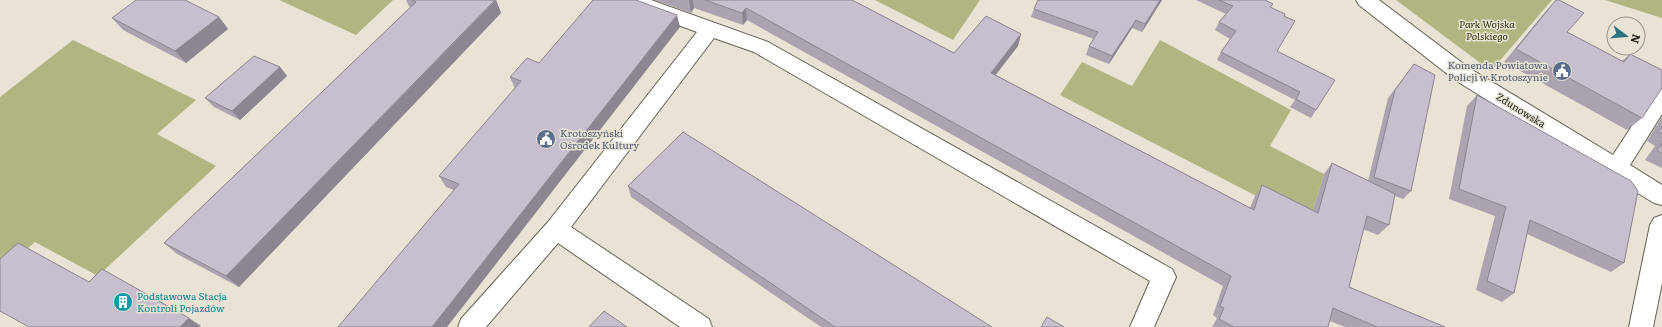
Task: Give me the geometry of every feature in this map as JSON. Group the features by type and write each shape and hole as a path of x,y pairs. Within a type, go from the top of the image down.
{"street":[{"path":"631,0 761,46 1164,277 1142,327"},
{"name":"Zdunowska","path":"1366,0 1462,74 1662,196"},
{"path":"470,327 556,229 710,28"},
{"path":"1616,168 1662,97"},
{"path":"1641,327 1662,225"},
{"path":"556,229 700,327"}],"green space":[{"path":"279,0 393,0 356,35"},
{"path":"875,0 980,0 953,40"},
{"name":"Park Wojska Polskiego","path":"1396,0 1552,0 1491,71"},
{"path":"1605,0 1662,0 1662,18"},
{"path":"73,40 196,100 157,134 216,166 98,276 35,242 0,272 0,97"},
{"path":"1160,40 1291,110 1270,146 1324,174 1309,223 1060,95 1082,62 1132,86"}],"building":[{"path":"136,0 185,0 219,17 175,51 112,18"},
{"path":"412,0 495,0 226,276 164,243 416,2"},
{"path":"593,0 636,0 677,15 432,327 338,327 459,184 439,176 521,81 510,77 527,58 539,63"},
{"path":"705,0 852,0 954,53 986,16 1021,34 991,73 1254,210 1262,185 1318,213 1332,163 1395,194 1389,225 1367,216 1349,287 1445,327 1377,327 1333,308 1328,327 1234,327 1219,319 1224,308 1220,306 1231,276 746,8 742,13"},
{"path":"1038,0 1160,0 1145,24 1136,20 1112,56 1089,46 1098,32 1034,9"},
{"path":"1219,0 1265,0 1273,4 1270,7 1285,14 1284,16 1295,21 1277,51 1335,80 1316,110 1296,99 1300,92 1221,52 1236,31 1219,22 1233,6"},
{"path":"1556,0 1559,0 1584,13 1567,32 1606,53 1606,56 1613,56 1624,62 1628,56 1634,56 1662,70 1662,88 1642,118 1516,49"},
{"path":"254,56 280,67 232,111 205,98"},
{"path":"1414,64 1435,75 1411,191 1374,177 1395,90"},
{"path":"1477,95 1631,181 1638,191 1624,263 1530,220 1514,293 1487,281 1506,207 1459,189"},
{"path":"1662,126 1662,134 1658,132"},
{"path":"683,132 992,327 835,327 628,186"},
{"path":"1662,143 1662,153 1657,151"},
{"path":"18,243 89,282 102,269 189,318 180,327 29,327 0,311 0,259"},
{"path":"604,311 627,327 589,327"},
{"path":"1047,317 1064,327 1041,327"}],"place":[{"name":"Komenda Powiatowa Policji w Krotoszynie","path":"1562,71"},
{"name":"Krotoszyński Ośrodek Kultury","path":"546,139"},
{"name":"Podstawowa Stacja Kontroli Pojazdów","path":"123,302"}]}
